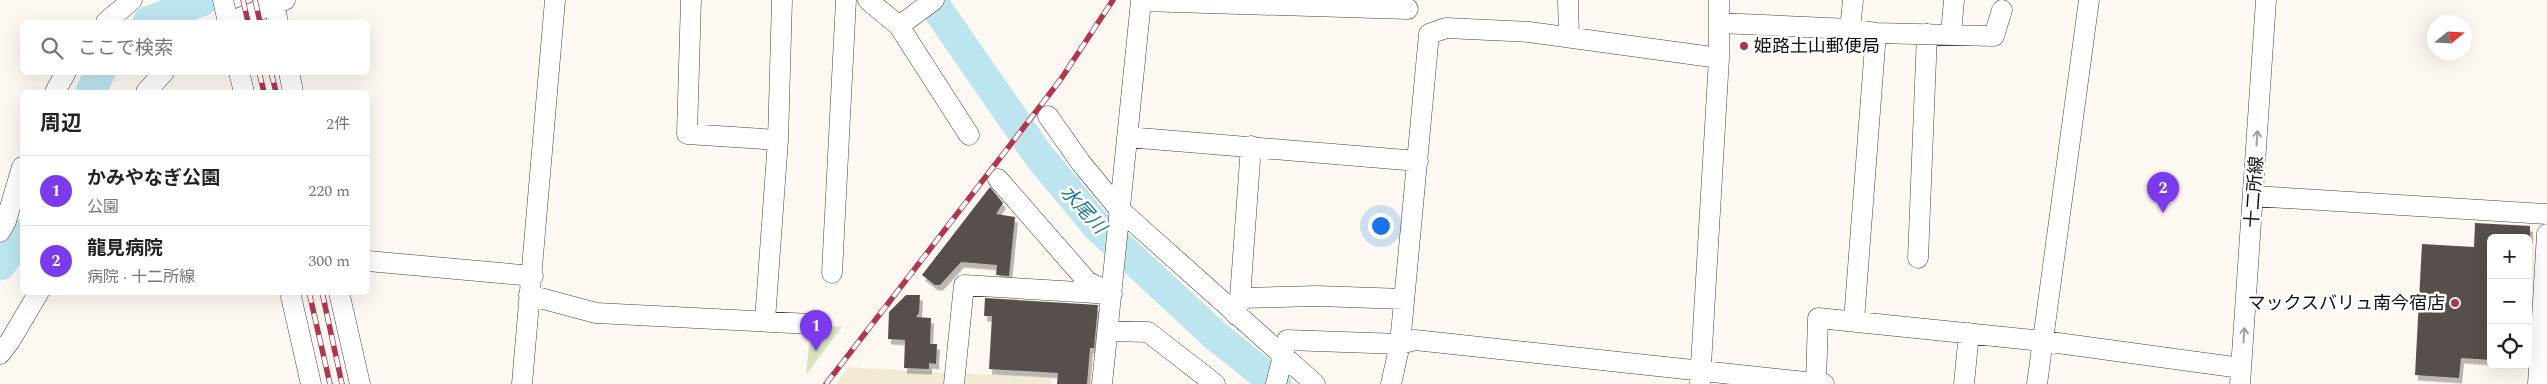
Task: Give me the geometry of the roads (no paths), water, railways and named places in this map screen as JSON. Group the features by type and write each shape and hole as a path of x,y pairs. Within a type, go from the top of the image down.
{"street":[{"path":"108,20 132,0"},
{"path":"223,0 228,20"},
{"path":"522,384 555,0"},
{"path":"691,0 687,134 778,140"},
{"path":"765,320 778,140 782,0"},
{"path":"832,272 846,0"},
{"path":"868,0 899,26 969,135"},
{"path":"899,26 934,0"},
{"path":"1568,0 1568,36"},
{"path":"1700,377 1719,58 1719,0"},
{"path":"1850,29 1853,0"},
{"path":"1951,34 1954,0"},
{"path":"2037,384 2088,0"},
{"name":"十二所線","path":"2241,376 2266,0"},
{"path":"1102,384 1141,1 1408,4 1414,22 1429,34"},
{"path":"235,20 277,7"},
{"path":"1719,23 1850,29 1876,33 1994,36 2002,10"},
{"path":"1429,34 1446,28 1529,32 1719,58"},
{"path":"1854,320 1876,33"},
{"path":"1391,384 1400,344 1429,34"},
{"path":"1918,258 1926,34"},
{"path":"56,90 64,75"},
{"path":"148,90 161,75"},
{"path":"240,75 244,90"},
{"path":"290,75 293,90"},
{"path":"1048,116 1080,162 1119,209 1238,306 1282,356 1315,384"},
{"path":"1127,137 1418,161"},
{"path":"1238,306 1251,146"},
{"path":"0,232 20,173"},
{"path":"998,179 1087,281 1112,294"},
{"path":"2253,196 2547,214"},
{"path":"2538,384 2547,234"},
{"path":"370,261 531,286 596,313 765,320 811,324"},
{"path":"954,384 964,285 1112,294"},
{"path":"0,354 10,341 37,295"},
{"path":"291,295 311,384"},
{"path":"340,295 360,384"},
{"path":"1238,306 1317,296 1404,299"},
{"path":"1276,384 1287,340 1400,344 1415,340 1700,377 1820,384 1818,318 1854,320 2043,341 2241,376"},
{"path":"1108,332 1148,332 1215,384"},
{"path":"1964,384 1969,333"}],"waterway":[{"name":"水尾川","path":"153,20 203,0"},
{"name":"水尾川","path":"931,0 1039,156 1097,226 1217,337 1276,384"},
{"name":"水尾川","path":"92,90 99,75"},
{"name":"水尾川","path":"0,265 20,238"}],"railway":[{"path":"243,0 248,20"},
{"path":"255,0 260,20"},
{"path":"826,384 1061,79 1113,0"},
{"path":"260,75 264,90"},
{"path":"272,75 276,90"},
{"path":"310,295 330,384"},
{"path":"323,295 342,384"}],"place":[{"name":"姫路土山郵便局","path":"1744,46"},
{"name":"龍見病院","path":"2163,213"},
{"name":"マックスバリュ南今宿店","path":"2455,303"},
{"name":"かみやなぎ公園","path":"816,351"}]}
